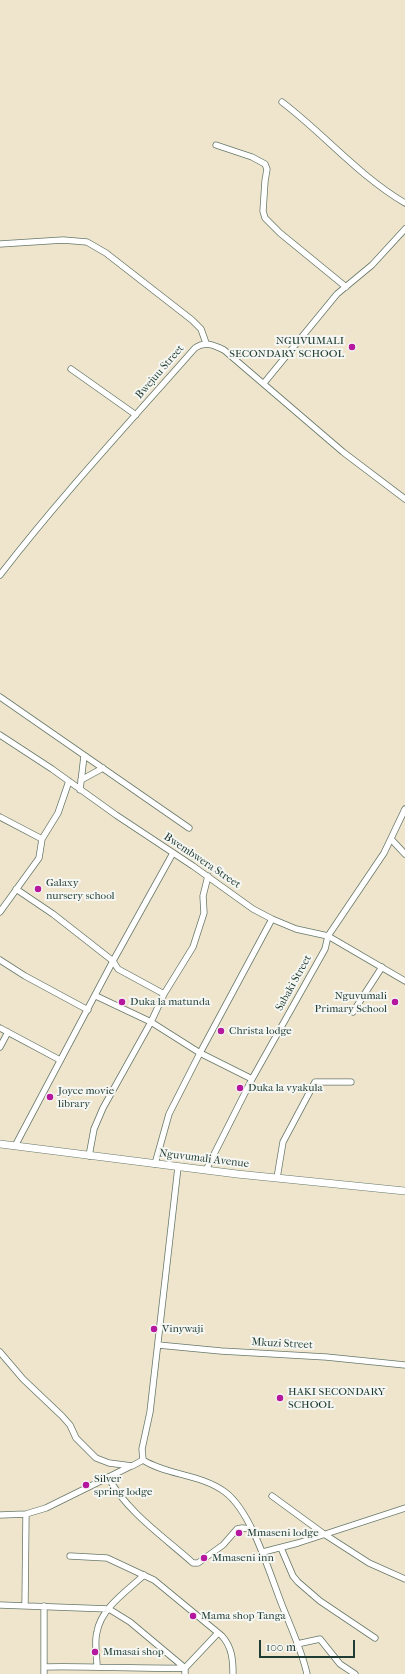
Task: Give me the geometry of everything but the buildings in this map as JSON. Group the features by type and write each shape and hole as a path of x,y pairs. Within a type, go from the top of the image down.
{"street":[{"path":"282,102 301,116 356,168 405,203"},
{"path":"216,145 265,164 267,169 264,180 263,211 265,218 280,233 346,287"},
{"path":"264,383 337,294 372,265 405,229"},
{"path":"0,244 63,240 87,242 92,244 106,253 192,320 201,329 206,343 224,350 343,452 405,499"},
{"name":"Bwejuu Street","path":"0,575 30,537 195,348 200,344 206,343"},
{"path":"71,369 136,415"},
{"path":"0,698 189,828"},
{"name":"Bwembwera Street","path":"0,735 208,876 253,909 272,920 296,929 328,936 405,981"},
{"path":"80,790 84,756"},
{"path":"81,780 103,768"},
{"path":"0,912 39,858 42,839 58,813 69,781"},
{"name":"Sabaki Street","path":"206,1170 252,1079 325,949 328,936 384,853 405,809"},
{"path":"0,817 42,839"},
{"path":"391,839 405,854"},
{"path":"15,1146 60,1060 96,996 112,962 173,853"},
{"path":"89,1156 94,1129 103,1108 151,1022 164,994 194,946 204,914 203,896 208,876"},
{"path":"16,889 64,922 112,962 118,969 164,994"},
{"path":"155,1164 169,1114 200,1053 272,920"},
{"path":"0,960 88,1010"},
{"path":"353,1012 382,968"},
{"path":"96,996 151,1022 200,1053 252,1079"},
{"path":"0,1028 60,1060"},
{"path":"0,1047 8,1032"},
{"path":"277,1178 283,1142 315,1082 351,1082"},
{"name":"Nguvumali Avenue","path":"0,1144 178,1167 405,1191"},
{"path":"143,1460 142,1449 150,1412 178,1167"},
{"name":"Mkuzi Street","path":"158,1345 221,1351 326,1357 405,1365"},
{"path":"0,1354 23,1379 62,1416 70,1426 76,1438 96,1458 109,1463 132,1466"},
{"path":"0,1515 26,1514 46,1508 143,1460"},
{"path":"143,1460 152,1466 184,1474 211,1484 226,1492 239,1507 263,1552 308,1674"},
{"path":"108,1477 116,1491 137,1514 193,1563 198,1563 223,1545 237,1529 251,1529"},
{"path":"272,1496 324,1534 369,1563 405,1579"},
{"path":"263,1552 281,1548 405,1508"},
{"path":"25,1606 26,1514"},
{"path":"281,1548 293,1576 298,1582 320,1601 375,1638"},
{"path":"70,1556 107,1558 154,1580 228,1643 233,1658 233,1674"},
{"path":"97,1666 96,1633 101,1620 109,1609 144,1575"},
{"path":"0,1605 109,1609 130,1622 185,1671"},
{"path":"44,1606 44,1674"},
{"path":"185,1671 218,1633"},
{"path":"297,1644 320,1639 340,1664 355,1674"},
{"path":"44,1667 97,1666 185,1671"}],"place":[{"name":"NGUVUMALI SECONDARY SCHOOL","path":"352,347"},
{"name":"Galaxy nursery school","path":"38,889"},
{"name":"Duka la matunda","path":"122,1002"},
{"name":"Nguvumali Primary School","path":"395,1002"},
{"name":"Christa lodge","path":"221,1031"},
{"name":"Duka la vyakula","path":"240,1088"},
{"name":"Joyce movie library","path":"50,1097"},
{"name":"Vinywaji","path":"154,1329"},
{"name":"HAKI SECONDARY SCHOOL","path":"280,1398"},
{"name":"Silver spring lodge","path":"86,1485"},
{"name":"Mmaseni lodge","path":"239,1533"},
{"name":"Mmaseni inn","path":"204,1558"},
{"name":"Mama shop Tanga","path":"193,1616"},
{"name":"Mmasai shop","path":"95,1652"}]}
